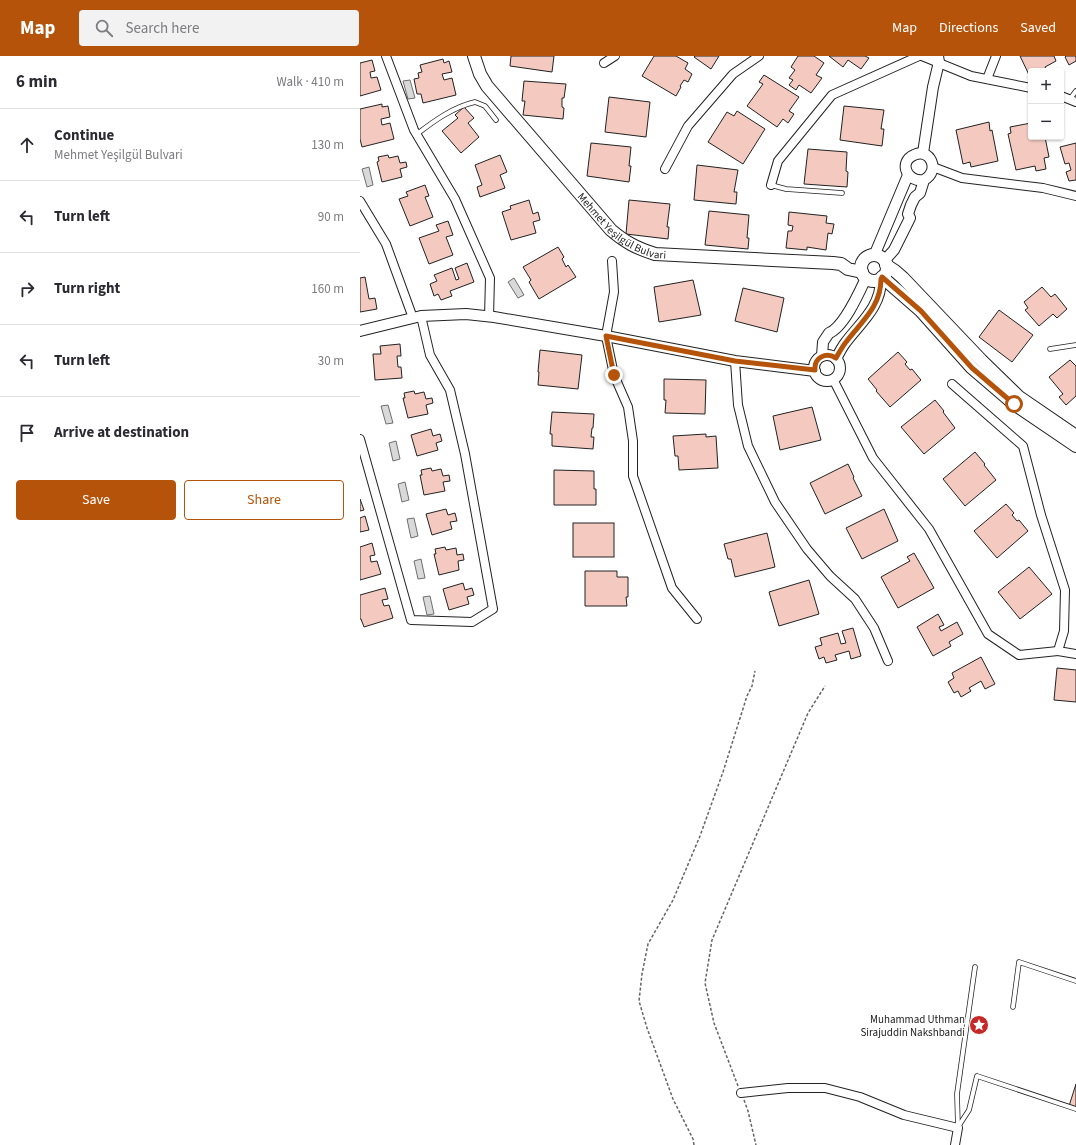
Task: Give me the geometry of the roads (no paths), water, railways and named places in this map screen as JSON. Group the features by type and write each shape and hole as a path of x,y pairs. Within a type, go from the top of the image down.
{"main road":[{"name":"Mehmet Yeşilgül Bulvari","path":"474,56 480,74 487,86 611,230 623,240 638,249 655,254 841,264 847,261 878,260"},
{"path":"864,275 861,266 878,260"},
{"path":"878,260 886,273 882,278 921,311 972,368 1014,404 1076,446"},
{"path":"878,260 896,271 980,360 1019,397 1076,436"},
{"name":"Mehmet Yeşilgül Bulvari","path":"841,264 873,281 882,278"}],"street":[{"path":"387,56 417,135 455,199 490,278 489,317"},
{"path":"604,63 615,56"},
{"path":"665,169 688,126 733,74 759,56"},
{"path":"771,185 778,161 832,95 920,56 938,59 971,76 1028,87"},
{"path":"987,79 996,56"},
{"path":"923,154 938,59"},
{"path":"878,260 896,201 908,175 906,167 908,159 915,154 923,154 930,159 933,167 931,175 924,180 915,180 908,175"},
{"path":"933,167 962,178 1043,188 1076,196"},
{"path":"878,260 894,250 910,218 914,215 917,208 924,180"},
{"path":"360,201 386,244 417,317 430,355 450,390 465,454 493,609 472,622 411,620 360,439"},
{"path":"612,261 614,292 606,336 614,375 628,407 633,441 633,476 672,588 697,619"},
{"path":"822,356 823,342 829,333 833,331 849,314 849,309 856,299 864,275"},
{"path":"836,358 845,343 873,308 880,293 882,278"},
{"path":"360,331 417,317 466,314 606,336 735,361 815,370"},
{"path":"828,355 836,358 840,368 837,376 833,379 825,380 820,378 815,370 816,362 822,356 828,355"},
{"path":"735,361 738,405 748,446 775,502 807,549 830,576 855,599 874,628 888,661"},
{"path":"833,379 874,458 929,529 988,634 1020,655 1058,651 1076,654"},
{"path":"952,384 1023,446 1041,515 1065,590 1064,631 1058,651"},
{"path":"741,1093 788,1088 825,1088 860,1097 904,1114 958,1128 955,1145"}],"lane":[{"path":"1073,101 1076,91"},
{"path":"417,135 431,123 444,115 459,107 475,102 485,106 496,120"},
{"path":"771,185 786,188 842,193"},
{"path":"1050,349 1076,345"},
{"path":"1013,1007 1019,962 1076,981"},
{"path":"958,1128 957,1094 975,968"},
{"path":"958,1128 970,1110 977,1076 1076,1109"}],"place":[{"name":"Muhammad Uthman Sirajuddin Nakshbandi","path":"979,1025"}]}
